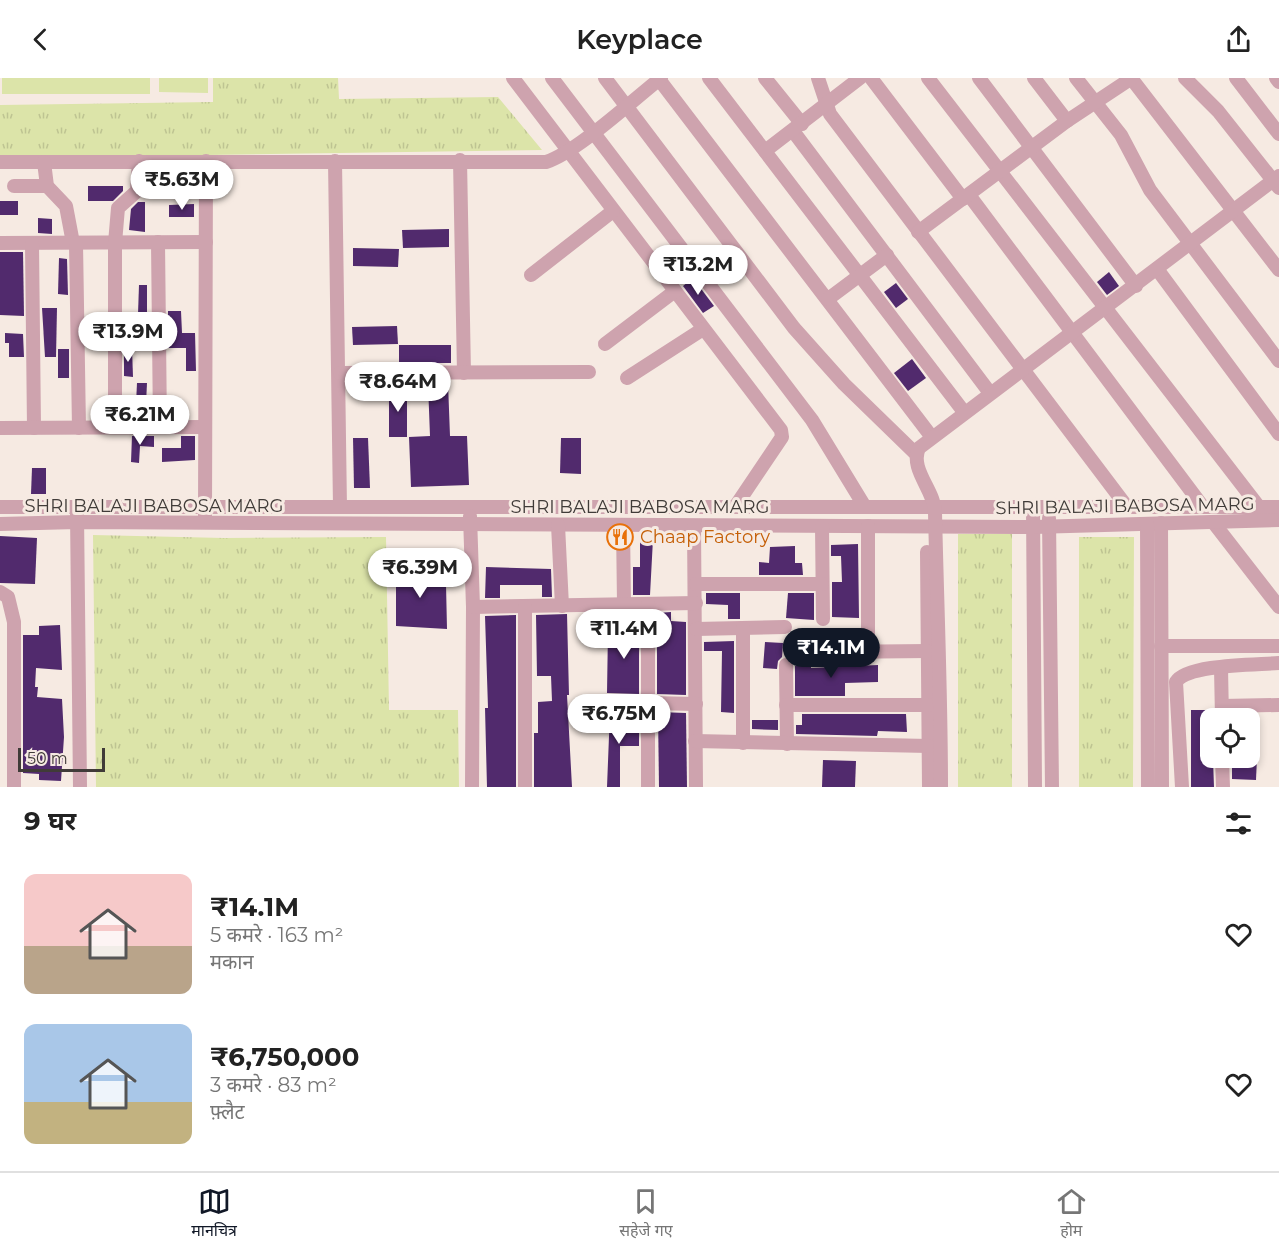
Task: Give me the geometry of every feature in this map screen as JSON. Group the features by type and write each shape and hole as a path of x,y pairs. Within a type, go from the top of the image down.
{"street":[{"path":"513,78 780,430 782,436 735,507"},
{"path":"552,78 812,420 865,507"},
{"path":"605,78 794,328 844,384 916,454 931,504 928,651 929,787"},
{"path":"709,78 964,412"},
{"path":"765,78 887,255 990,393"},
{"path":"818,78 826,106 918,232 1126,507"},
{"path":"765,151 860,78"},
{"path":"871,78 1073,332 1203,507"},
{"path":"928,78 1107,307 1259,507"},
{"path":"979,78 1136,286"},
{"path":"1034,78 1067,121"},
{"path":"1076,78 1121,135 1150,190 1279,361"},
{"path":"918,232 1067,121 1131,78 1279,270"},
{"path":"916,454 923,442 1277,181 1218,111 1185,78"},
{"path":"1236,78 1279,134"},
{"path":"1276,78 1279,82"},
{"path":"0,162 460,160 546,162 567,151 659,79 931,436"},
{"path":"460,160 464,373"},
{"path":"115,427 115,243 118,208 137,190 139,161"},
{"path":"205,524 206,161"},
{"path":"335,161 340,373 340,507"},
{"path":"44,162 47,186 66,206 75,243 80,428"},
{"path":"14,186 47,186"},
{"path":"531,275 613,211"},
{"path":"158,242 160,427"},
{"path":"0,243 206,242"},
{"path":"32,244 34,428"},
{"path":"828,299 887,255"},
{"path":"1158,269 1279,434"},
{"path":"605,344 675,291"},
{"path":"627,378 703,329"},
{"path":"340,373 590,372"},
{"path":"0,428 205,427"},
{"name":"SHRI BALAJI BABOSA MARG","path":"0,507 865,507 931,504 1033,507 1279,507"},
{"path":"470,507 473,607 472,787"},
{"path":"1033,507 1035,787"},
{"path":"1049,507 1052,787"},
{"path":"77,508 80,787"},
{"name":"SHRI BALAJI BABOSA MARG","path":"0,524 76,522 931,527 1050,527 1213,522 1276,524"},
{"path":"1213,522 1279,606"},
{"path":"1161,523 1162,787"},
{"path":"1147,524 1148,787"},
{"path":"558,525 562,606"},
{"path":"623,525 624,604"},
{"path":"694,526 696,787"},
{"path":"822,526 823,619"},
{"path":"868,526 868,652"},
{"path":"931,527 941,787"},
{"path":"696,584 822,584"},
{"path":"0,592 8,597 15,621 14,787"},
{"path":"473,607 696,603"},
{"path":"648,604 650,701 648,787"},
{"path":"525,607 525,787"},
{"path":"696,629 785,627"},
{"path":"743,628 743,743"},
{"path":"1161,646 1279,646"},
{"path":"830,652 928,651"},
{"path":"1182,787 1176,682 1179,677 1193,671 1279,663"},
{"path":"786,664 787,744"},
{"path":"1221,668 1222,708"},
{"path":"606,702 650,701 696,704"},
{"path":"786,705 928,705"},
{"path":"1255,708 1279,705"},
{"path":"695,741 928,746"},
{"path":"1222,768 1223,787"}],"green space":[{"path":"2,78 150,78 150,94 2,94"},
{"path":"159,78 208,78 208,93 159,92"},
{"path":"213,78 338,78 339,99 498,97 542,150 0,158 0,105 213,102"},
{"path":"958,534 1012,534 1012,787 958,787"},
{"path":"93,535 224,538 386,537 389,710 458,710 459,787 96,787"},
{"path":"1079,537 1134,537 1133,787 1079,787"}],"building":[{"path":"88,186 123,186 123,191 113,201 88,201"},
{"path":"0,201 18,201 18,215 0,215"},
{"path":"138,202 145,202 145,232 129,230 131,209"},
{"path":"194,204 194,217 169,217 169,205"},
{"path":"38,218 52,219 52,234 38,233"},
{"path":"449,229 449,247 403,248 402,230"},
{"path":"353,248 399,249 398,267 353,266"},
{"path":"0,252 23,252 24,316 0,315"},
{"path":"59,258 67,259 68,295 58,294"},
{"path":"1109,272 1119,286 1107,295 1097,282"},
{"path":"693,278 714,306 703,313 683,286"},
{"path":"896,283 908,299 896,308 884,292"},
{"path":"139,285 147,285 147,315 138,314"},
{"path":"42,308 57,308 56,357 45,357"},
{"path":"168,311 181,311 182,333 195,333 196,371 186,371 186,348 168,348"},
{"path":"397,326 398,344 353,345 352,327"},
{"path":"5,333 23,334 24,357 9,357 9,343 5,343"},
{"path":"399,345 451,345 451,363 399,363"},
{"path":"124,348 132,348 133,377 124,376"},
{"path":"58,349 69,349 69,378 58,378"},
{"path":"912,359 926,378 908,391 894,373"},
{"path":"137,383 147,383 146,404 136,404"},
{"path":"448,383 450,436 467,436 469,485 411,487 409,437 430,436 428,384"},
{"path":"389,389 407,389 407,437 389,437"},
{"path":"132,436 154,436 154,447 140,446 139,463 131,462"},
{"path":"181,436 195,436 195,460 162,462 162,448 181,448"},
{"path":"353,438 368,438 370,488 354,488"},
{"path":"561,438 581,438 581,474 560,473"},
{"path":"32,468 46,468 46,494 31,494"},
{"path":"0,536 37,538 35,584 0,583"},
{"path":"640,539 653,539 650,595 633,595 633,567 640,567"},
{"path":"858,544 859,618 832,617 832,582 842,582 841,556 831,556 831,545"},
{"path":"795,546 795,563 802,563 803,575 759,575 759,562 769,563 770,547"},
{"path":"396,566 425,566 433,576 446,584 447,629 396,626"},
{"path":"486,567 551,569 552,597 542,597 542,585 500,585 500,598 485,598"},
{"path":"706,593 740,593 740,619 728,619 728,605 706,604"},
{"path":"788,593 814,593 814,620 786,618"},
{"path":"671,612 671,621 686,622 686,695 657,694 657,613"},
{"path":"567,614 569,695 567,695 572,787 534,787 534,733 538,733 538,702 552,701 551,676 537,676 536,615"},
{"path":"516,615 516,787 487,787 485,708 488,708 485,616"},
{"path":"627,620 639,620 639,694 607,693 608,630 626,630"},
{"path":"60,625 62,670 36,668 35,687 38,687 37,697 62,699 64,737 61,781 39,780 39,774 23,773 23,635 39,635 39,626"},
{"path":"734,641 734,713 721,712 722,651 704,651 704,642"},
{"path":"765,642 783,643 782,657 778,661 777,669 763,668"},
{"path":"878,665 878,682 845,683 845,696 795,696 795,666 811,666 811,668"},
{"path":"1191,710 1200,710 1200,768 1213,768 1214,787 1191,787"},
{"path":"610,711 624,711 624,726 639,726 639,746 620,746 620,787 607,787"},
{"path":"658,712 686,713 687,787 659,787"},
{"path":"802,714 906,714 907,732 878,731 877,736 796,734 796,725 802,725"},
{"path":"752,720 778,720 778,730 752,729"},
{"path":"823,760 856,761 855,787 822,787"},
{"path":"1232,768 1257,768 1256,780 1232,779"}],"place":[{"name":"Chaap Factory","path":"620,537"}]}
